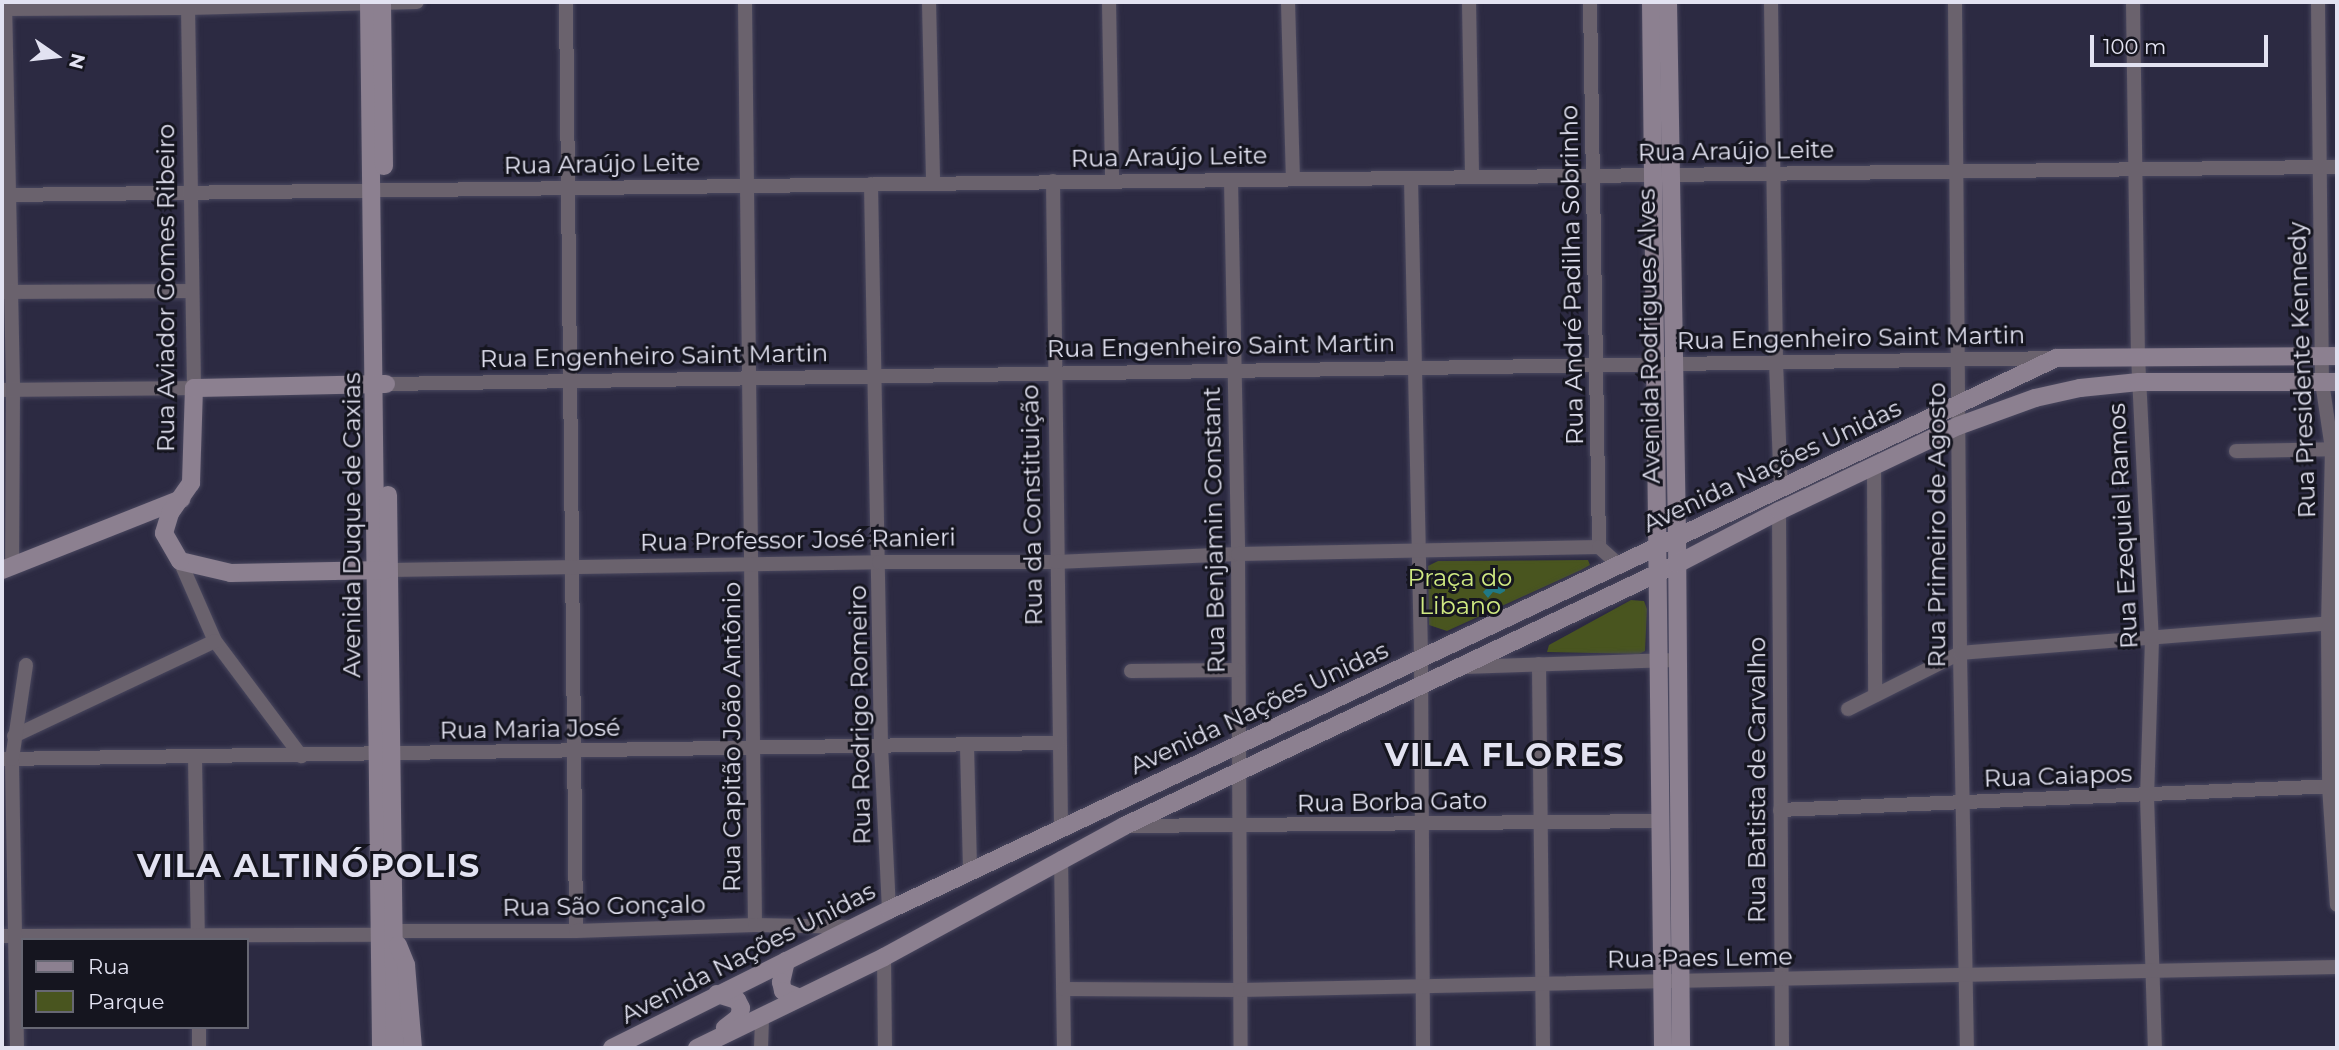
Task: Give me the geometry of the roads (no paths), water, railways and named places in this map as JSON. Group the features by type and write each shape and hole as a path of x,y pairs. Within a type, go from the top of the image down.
{"main road":[{"name":"Avenida Duque de Caxias","path":"369,2 378,190 390,934 381,1048"},
{"name":"Avenida Duque de Caxias","path":"378,190 382,2"},
{"name":"Avenida Rodrigues Alves","path":"1651,2 1663,174"},
{"name":"Avenida Rodrigues Alves","path":"1663,1048 1671,982 1668,660 1656,548 1664,364 1663,174 1668,2"},
{"name":"Avenida Nações Unidas","path":"612,1048 889,909 2056,358 2330,356"},
{"name":"Avenida Rodrigues Alves","path":"1664,364 1677,564 1668,660 1661,821 1671,982 1681,1048"},
{"name":"Avenida Nações Unidas","path":"697,1048 884,957 1124,826 1677,564 1779,511 1958,426 2035,398 2080,388 2139,382 2330,382"},
{"path":"194,388 381,384"},
{"name":"Rua Aviador Gomes Ribeiro","path":"164,534 170,513 191,482 194,388"},
{"path":"7,568 181,499"},
{"path":"127,519 164,534 180,561"},
{"name":"Rua Professor José Ranieri","path":"180,561 231,573 383,570"},
{"path":"390,934 406,965 414,1048"},
{"path":"786,961 781,982 783,991 800,998"},
{"name":"Avenida Duque de Caxias","path":"387,992 395,1048"},
{"path":"716,1039 739,1017 741,1008 737,1000 717,994"}],"street":[{"path":"7,568 4,6 417,2"},
{"path":"566,2 576,931"},
{"name":"Rua Capitão João Antônio","path":"745,2 754,565 755,925"},
{"path":"929,2 933,184"},
{"path":"1109,2 1112,182"},
{"path":"1288,2 1293,178"},
{"path":"1469,2 1472,176"},
{"name":"Rua André Padilha Sobrinho","path":"1590,2 1599,547"},
{"path":"1771,2 1772,173 1781,490"},
{"name":"Rua Primeiro de Agosto","path":"1955,2 1960,653 1967,1048"},
{"name":"Rua Ezequiel Ramos","path":"2133,2 2138,356 2152,639 2147,796 2155,1048"},
{"name":"Rua Presidente Kennedy","path":"2318,2 2319,167 2335,449 2332,623 2337,905"},
{"name":"Rua Aviador Gomes Ribeiro","path":"188,5 190,291 194,388"},
{"name":"Rua Araújo Leite","path":"5,195 2337,167"},
{"path":"1411,178 1421,659 1423,1048"},
{"name":"Rua Benjamin Constant","path":"1231,180 1238,554 1241,1048"},
{"name":"Rua da Constituição","path":"1053,181 1055,562 1062,828"},
{"name":"Rua Rodrigo Romeiro","path":"871,184 881,746 889,909"},
{"path":"6,292 190,291"},
{"name":"Rua Engenheiro Saint Martin","path":"381,384 1053,371 2056,358"},
{"path":"7,390 194,388"},
{"path":"2236,451 2335,449"},
{"path":"1874,466 1875,695"},
{"name":"Rua Batista de Carvalho","path":"1779,511 1782,1048"},
{"path":"1418,552 1599,547 1619,565"},
{"name":"Rua Professor José Ranieri","path":"383,570 1055,562 1238,554 1418,552"},
{"path":"180,561 215,640 301,756"},
{"path":"1848,709 1960,653 2332,623"},
{"path":"14,736 215,640"},
{"path":"1458,667 1668,660"},
{"path":"1539,663 1543,1048"},
{"path":"17,1048 8,936 7,759 14,736 26,665"},
{"path":"1131,671 1237,670"},
{"name":"Rua Maria José","path":"7,759 1058,743"},
{"path":"967,746 970,873"},
{"path":"195,757 198,937"},
{"name":"Rua Caiapos","path":"1780,810 2333,786"},
{"name":"Rua Borba Gato","path":"1124,826 1661,821"},
{"path":"1061,858 1064,1048"},
{"name":"Rua São Gonçalo","path":"8,936 198,937 576,931 755,925 856,927"},
{"path":"884,957 885,1048"},
{"name":"Rua Paes Leme","path":"1063,989 1240,990 2337,967"},
{"path":"761,1048 762,1017"},
{"path":"199,1029 199,1048"}],"district":[{"name":"VILA FLORES","path":"1505,755"},
{"name":"VILA ALTINÓPOLIS","path":"309,866"}],"park label":[{"name":"Praça do Libano","path":"1460,592"}]}
